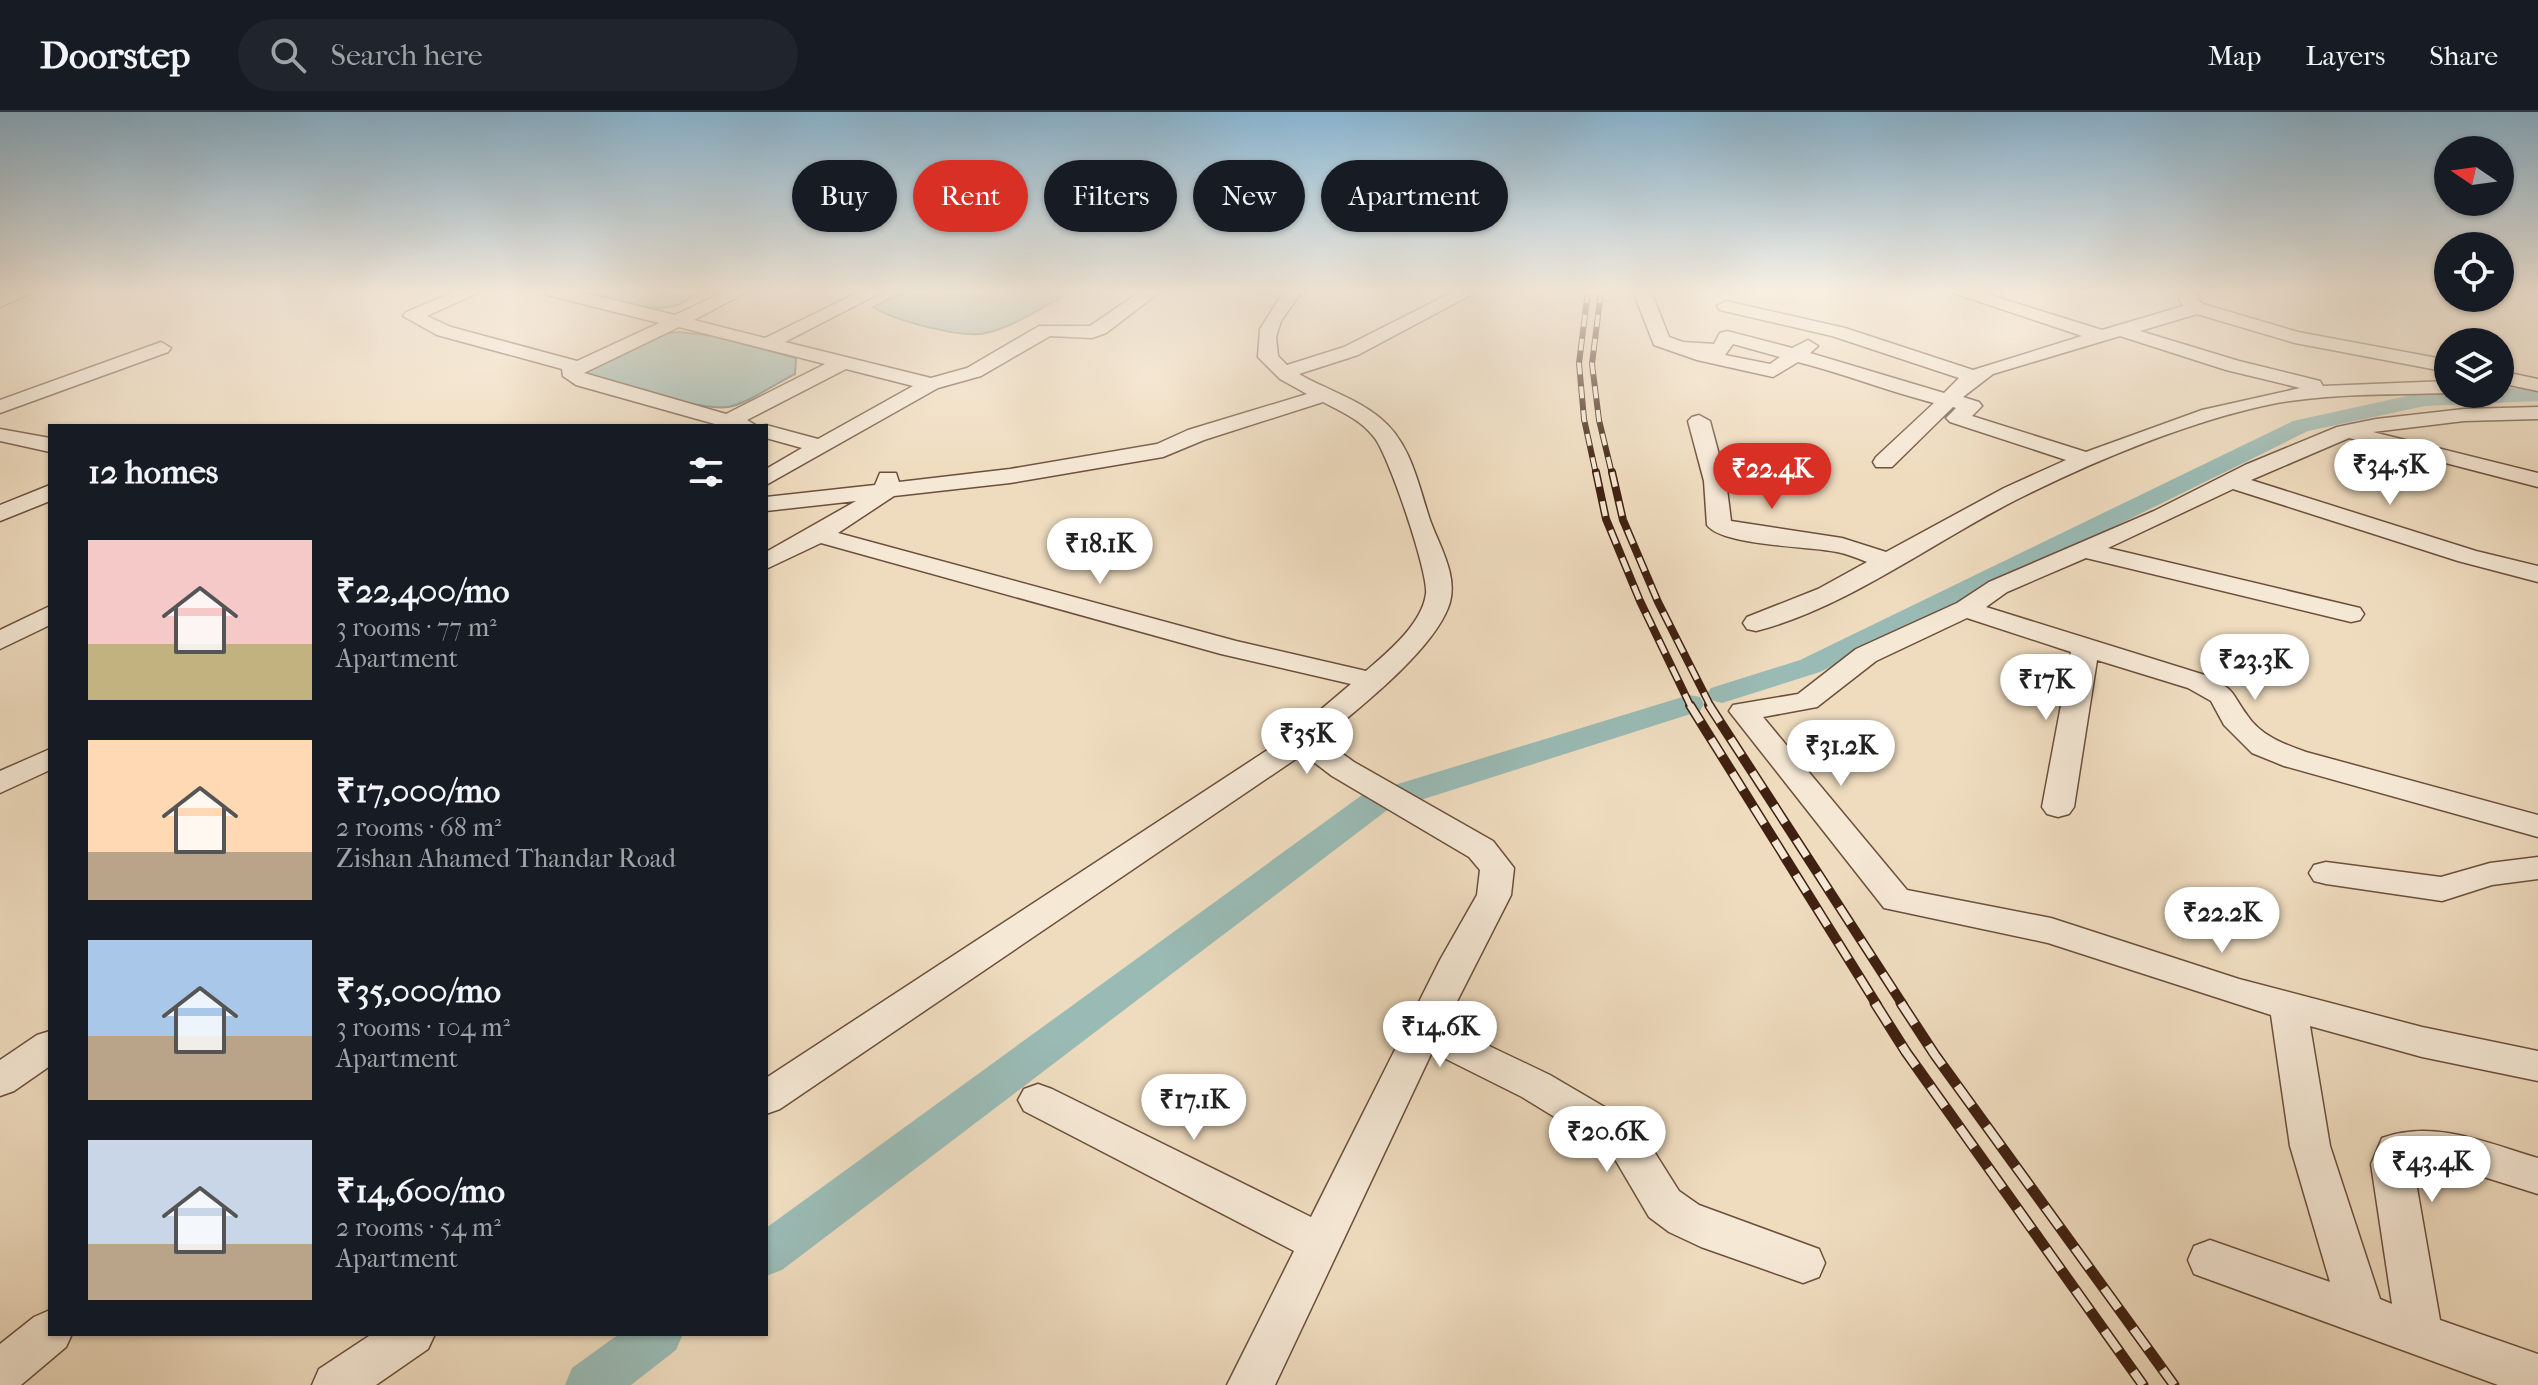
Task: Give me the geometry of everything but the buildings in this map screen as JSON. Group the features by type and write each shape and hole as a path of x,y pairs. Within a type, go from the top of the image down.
{"street":[{"path":"0,407 154,350"},
{"path":"516,350 577,367"},
{"path":"613,350 570,372 583,381 737,424 842,363"},
{"path":"796,350 931,384"},
{"path":"768,477 931,384 974,372 1011,350"},
{"path":"768,1097 1303,740 1373,681 1437,610 1440,591 1436,568 1422,535 1405,476 1390,443 1373,423 1339,400 1284,372 1268,357 1267,350"},
{"path":"1284,372 1352,350"},
{"path":"1691,350 1766,371 1777,370 1802,350"},
{"path":"1894,350 1975,377"},
{"path":"1884,462 1975,377 2008,361 2056,350"},
{"path":"2175,350 2334,391"},
{"path":"2366,350 2434,363"},
{"path":"1797,355 1972,406 1957,418 2086,459"},
{"path":"2514,380 2538,386"},
{"path":"2514,387 2538,386"},
{"path":"1756,623 1827,594 2012,493 2086,459 2209,414 2272,398 2334,391 2434,387"},
{"path":"768,489 887,485 1010,476 1163,450 1196,435 1326,395"},
{"path":"2538,413 2464,415 2376,425 2345,432 1998,587 1966,609 1866,655 1807,701 1743,711 1896,900 2051,931 2288,1006 2422,1042 2538,1066"},
{"path":"1699,421 1715,481 1719,525 1737,531 1842,545 1889,561"},
{"path":"0,422 48,431"},
{"path":"768,432 822,447"},
{"path":"2345,432 2538,480"},
{"path":"0,435 48,445"},
{"path":"2230,481 2467,556 2538,574"},
{"path":"768,504 887,485"},
{"path":"768,561 818,535 887,485"},
{"path":"0,514 48,493"},
{"path":"818,535 1231,648 1373,681"},
{"path":"2083,550 2351,614"},
{"path":"1966,609 2198,682 2223,696 2234,719 2263,746 2295,759 2538,826"},
{"path":"0,641 48,615"},
{"path":"2058,807 2086,646"},
{"path":"1251,1385 1458,960 1494,895 1497,868 1481,849 1343,769 1303,740"},
{"path":"0,783 48,759"},
{"path":"2326,873 2442,889 2490,874 2538,868"},
{"path":"2288,1006 2310,1146 2362,1314"},
{"path":"1424,1032 1530,1082 1623,1141 1642,1165 1653,1191 1672,1211 1696,1224 1803,1263"},
{"path":"0,1080 48,1047"},
{"path":"1038,1100 1321,1243"},
{"path":"2420,1335 2392,1164 2396,1150 2411,1146 2446,1150 2538,1176"},
{"path":"2210,1260 2538,1377"},
{"path":"0,1373 48,1334"},
{"path":"336,1385 409,1336"}],"water":[{"path":"628,350 768,350 796,358 795,374 728,407 698,405 658,396 587,374 588,368"}],"waterway":[{"path":"1722,694 1810,666 2301,426 2425,399 2538,394"},
{"path":"768,1254 1374,803 1689,704"},
{"path":"590,1385 656,1336"}],"railway":[{"path":"1581,350 1584,419 1596,474"},
{"path":"1594,350 1592,364 1599,420 1612,474"},
{"path":"1596,472 1606,519 1640,601 1690,705"},
{"path":"1612,472 1623,520 1658,602 1711,707"},
{"path":"1690,705 1877,1005"},
{"path":"1709,705 1903,1005"},
{"path":"1875,1003 1906,1052 2143,1385"},
{"path":"1901,1003 1935,1055 2174,1385"}]}
